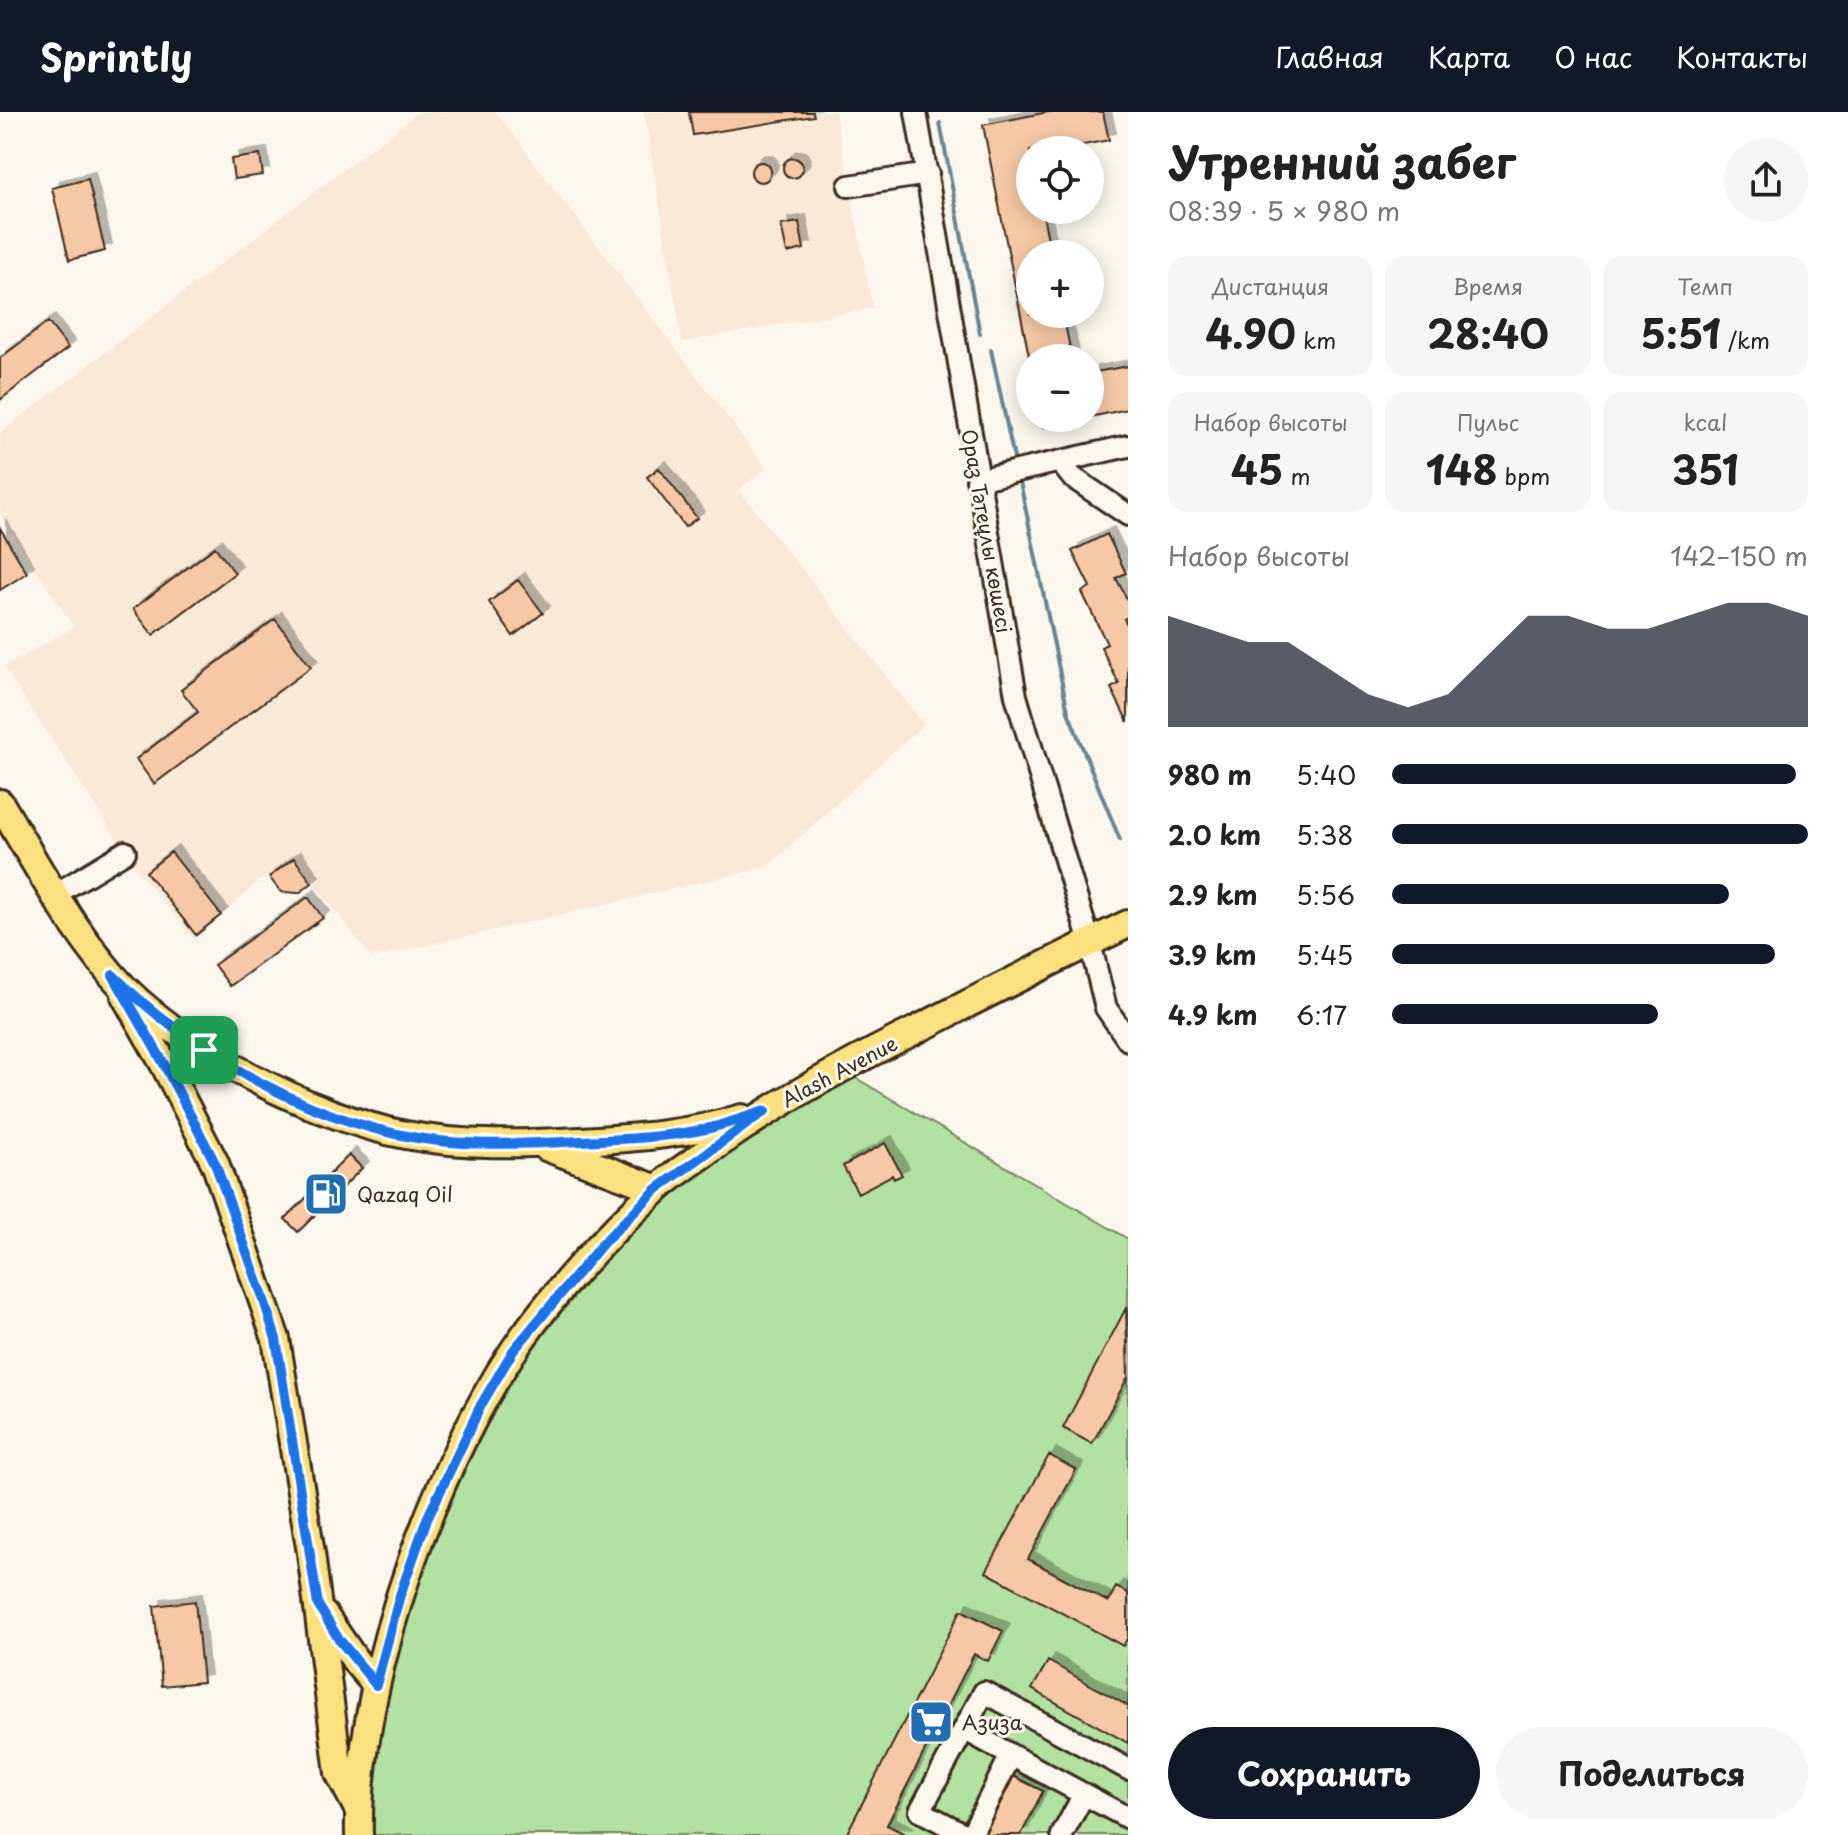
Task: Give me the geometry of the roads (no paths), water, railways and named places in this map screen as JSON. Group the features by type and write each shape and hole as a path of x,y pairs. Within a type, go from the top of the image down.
{"main road":[{"path":"0,803 54,895 113,975 164,1064 215,1163 263,1297 276,1339 318,1605 339,1773 359,1823"},
{"name":"Alash Avenue","path":"359,1823 376,1685 400,1595 427,1519 481,1405 513,1351 559,1294 603,1243 657,1189 765,1111 839,1068 1128,924"},
{"path":"113,975 135,997 204,1050 301,1102 404,1135 441,1141 535,1144 651,1138 704,1130 765,1111"},
{"path":"535,1144 657,1189"},
{"path":"318,1605 338,1638 376,1685"}],"street":[{"name":"Ораз Тәтеұлы көшесі","path":"922,113 928,174 977,480 1016,696 1090,943 1106,1008 1128,1040"},
{"path":"849,186 928,174"},
{"path":"977,480 1128,446"},
{"path":"1061,463 1072,477 1128,515"},
{"path":"54,895 125,852"},
{"path":"1011,1755 968,1835 920,1811 984,1692 1128,1769"},
{"path":"964,1729 1128,1818"},
{"path":"1062,1835 1084,1794"}],"waterway":[{"path":"940,123 980,334"},
{"path":"991,350 1015,463"},
{"path":"1020,482 1068,712 1120,840"}],"place":[{"name":"Qazaq Oil","path":"326,1194"},
{"name":"Азиза","path":"931,1722"}]}
